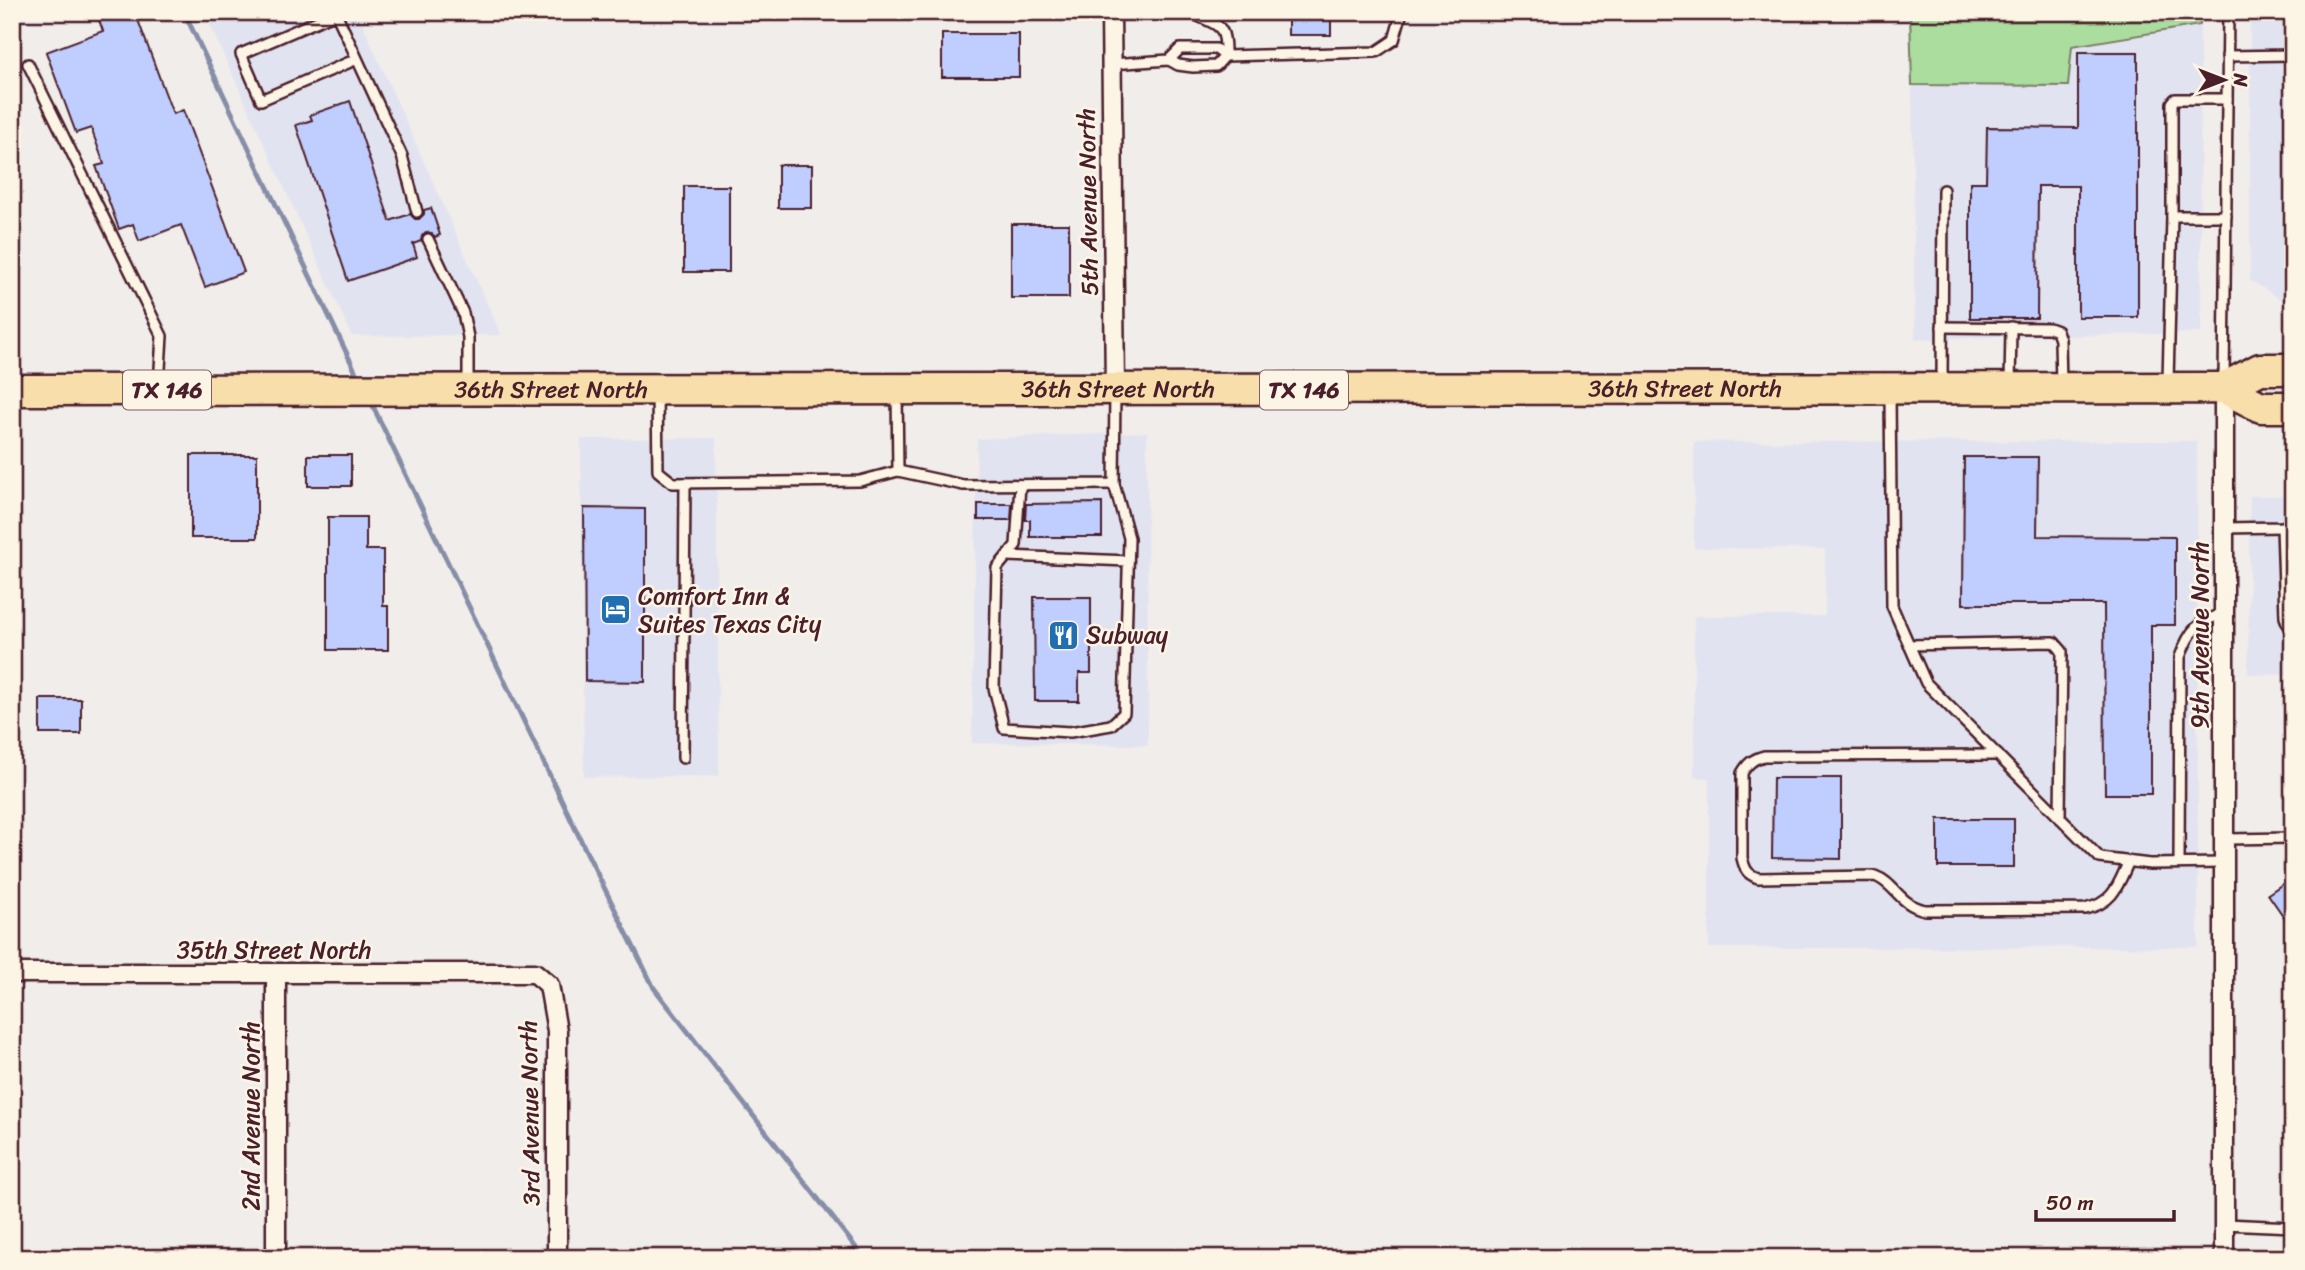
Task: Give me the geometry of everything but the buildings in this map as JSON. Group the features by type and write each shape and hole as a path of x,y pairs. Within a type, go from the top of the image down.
{"highway":[{"name":"TX 146","path":"2224,388 2260,369 2293,369"},
{"name":"36th Street North","path":"12,390 2224,388"},
{"name":"TX 146","path":"2224,388 2261,407 2293,407"}],"street":[{"name":"5th Avenue North","path":"1111,12 1115,390"},
{"name":"9th Avenue North","path":"2224,388 2224,1258"},
{"name":"35th Street North","path":"12,973 536,973"},
{"name":"3rd Avenue North","path":"536,973 549,985 557,1031 557,1258"},
{"name":"2nd Avenue North","path":"276,974 276,1258"}],"lane":[{"path":"1111,64 1169,60 1178,65 1193,67 1216,66 1225,56 1225,36 1218,25 1190,12"},
{"path":"1169,60 1180,49 1216,49 1225,56 1376,52 1394,40 1402,12"},
{"name":"9th Avenue North","path":"2224,388 2228,12"},
{"path":"356,59 261,100 241,54 336,13 402,156 417,212"},
{"path":"2227,56 2293,55"},
{"path":"28,64 162,336 158,390"},
{"path":"2168,388 2172,103 2175,99 2227,99"},
{"path":"1942,389 1943,190"},
{"path":"2172,216 2226,216"},
{"path":"428,239 463,313 468,337 468,390"},
{"path":"1942,327 2049,328 2057,331 2060,340 2060,389"},
{"path":"2010,389 2011,327"},
{"path":"657,389 658,471 673,482 860,481 898,471 963,485 1114,484"},
{"path":"1890,389 1892,606 1926,683 2100,858 2225,863"},
{"path":"897,390 898,471"},
{"path":"1020,485 1016,545 997,568 994,688 1004,728 1070,732 1111,724 1124,713 1129,538 1114,484 1115,390"},
{"path":"683,758 685,482"},
{"path":"2224,528 2282,527 2293,524"},
{"path":"2282,527 2285,617 2293,631"},
{"path":"1007,556 1128,561"},
{"path":"2179,863 2180,657 2187,639 2203,620 2225,613"},
{"path":"1909,645 2054,642 2062,651 2060,818"},
{"path":"1998,755 1764,756 1753,760 1742,773 1742,858 1745,869 1758,878 1875,876 1882,878 1904,902 1925,910 2085,909 2097,907 2113,895 2129,861"},
{"path":"2225,839 2293,838"},
{"path":"2224,1224 2293,1227"}],"shaded area":[{"path":"204,12 357,12 501,335 352,336"},
{"path":"2250,12 2293,12 2293,302 2284,301 2250,280"},
{"path":"2200,25 2201,333 1915,339 1912,85 2068,86 2071,46"},
{"path":"1147,432 1148,745 972,743 977,439"},
{"path":"716,438 719,776 584,777 581,439"},
{"path":"2197,441 2198,947 1709,948 1709,778 1694,777 1694,616 1825,616 1825,549 1694,548 1694,442"},
{"path":"2250,496 2293,496 2293,675 2248,674"}],"green space":[{"path":"1910,12 2200,12 2200,25 2072,46 2068,86 1912,85"}],"waterway":[{"path":"184,12 359,379"},
{"path":"370,400 654,988 864,1258"}],"place":[{"name":"Comfort Inn & Suites Texas City","path":"615,610"},
{"name":"Subway","path":"1063,635"}]}
